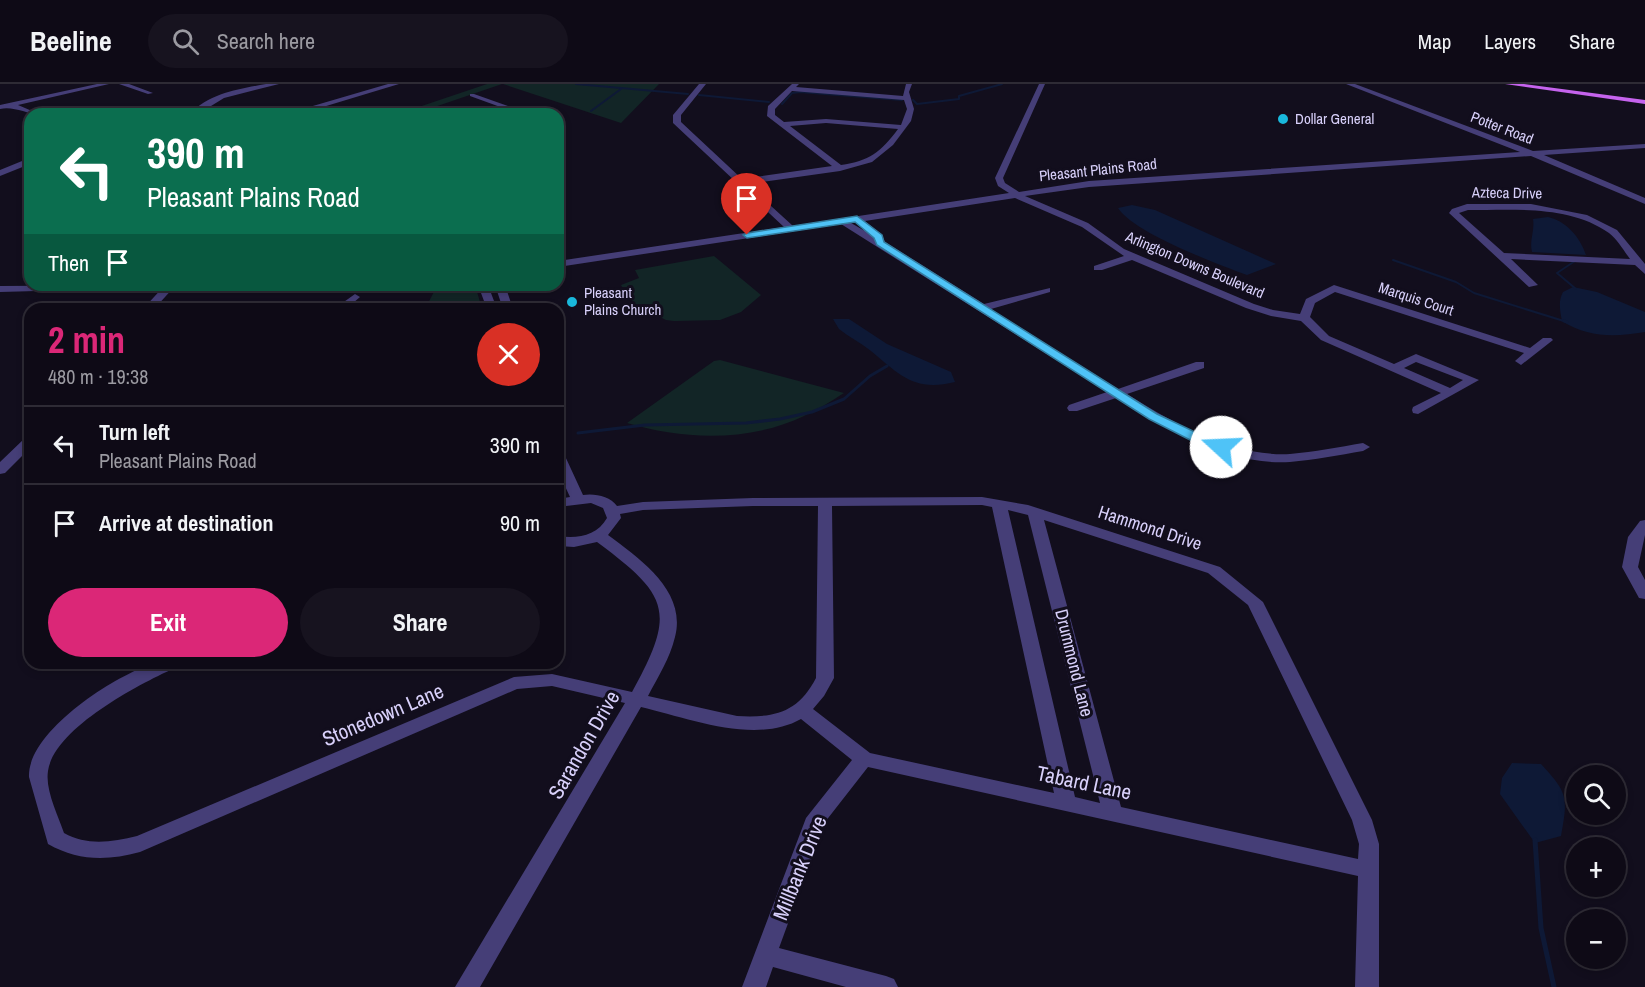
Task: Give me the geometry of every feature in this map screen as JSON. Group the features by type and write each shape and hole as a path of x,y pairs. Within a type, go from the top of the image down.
{"main road":[{"path":"1508,84 1645,102"}],"street":[{"path":"0,107 106,84"},
{"path":"122,84 150,93"},
{"path":"200,108 219,99 276,84"},
{"path":"310,108 396,84"},
{"path":"703,84 679,112 676,120 791,229"},
{"path":"741,182 863,165 875,159 910,114 910,106 905,98 904,90 909,84"},
{"path":"1016,195 998,180 1006,167 1042,84 1035,84"},
{"name":"Potter Road","path":"1349,84 1610,184 1645,201"},
{"path":"840,168 781,125 771,116 770,111 793,87 905,98"},
{"path":"472,95 510,108"},
{"path":"10,105 24,110"},
{"path":"781,125 826,121 901,127"},
{"name":"Pleasant Plains Road","path":"564,263 1089,184 1164,177 1645,146"},
{"path":"2,173 24,163"},
{"path":"2,173 24,175"},
{"name":"Arlington Downs Boulevard","path":"1016,195 1085,225 1121,251 1251,306 1271,313 1304,318"},
{"name":"Azteca Drive","path":"1533,285 1454,213 1455,211 1467,207 1531,207 1568,212 1614,231 1645,271"},
{"path":"857,219 879,237 880,243"},
{"path":"842,221 1115,393 1168,425 1202,441 1240,453 1288,458 1363,447"},
{"path":"1627,248 1645,250"},
{"path":"1098,268 1133,256"},
{"path":"1500,256 1636,262"},
{"path":"0,289 24,288"},
{"name":"Marquis Court","path":"1304,318 1310,301 1334,288 1532,352"},
{"path":"981,308 1046,290"},
{"path":"154,303 165,291"},
{"path":"347,303 355,297"},
{"path":"1304,318 1325,338 1450,392"},
{"path":"1521,361 1547,340"},
{"path":"1394,368 1416,358 1473,380 1418,410"},
{"path":"1072,408 1200,365"},
{"path":"0,470 24,447"},
{"path":"564,469 578,499"},
{"path":"564,502 578,499 602,501 614,511 612,524 598,535 575,542 564,541"},
{"name":"Hammond Drive","path":"614,511 643,506 982,501 1035,512 1214,570 1255,603 1362,820 1369,844 1367,987"},
{"path":"803,711 819,693 825,678 825,502"},
{"name":"Drummond Lane","path":"999,504 1066,803"},
{"name":"Drummond Lane","path":"1035,512 1113,814"},
{"path":"1645,524 1636,537 1630,567 1645,594"},
{"name":"Sarandon Drive","path":"467,987 637,699 662,652 670,626 666,605 656,583 642,568 598,535"},
{"name":"Stonedown Lane","path":"157,669 126,682 68,725 44,750 38,771 55,838 69,848 113,851 140,844 514,683 552,680 737,723 761,724 787,718 803,711"},
{"name":"Tabard Lane","path":"803,711 864,759 1369,870"},
{"name":"Millbank Drive","path":"754,987 816,818 864,759"},
{"path":"766,955 886,987"}],"green space":[{"path":"487,84 502,84 432,108 416,108"},
{"path":"503,84 659,84 621,123"},
{"path":"714,256 761,295 741,312 720,320 666,320 631,302 621,285 639,278 635,270"},
{"path":"434,291 477,291 480,302 472,303 428,303"},
{"path":"720,360 844,393 804,416 783,424 739,434 716,436 671,433 627,423 714,361"}],"water":[{"path":"1132,205 1155,210 1276,264 1247,275 1197,256 1141,227 1127,218 1118,208"},
{"path":"1548,217 1561,222 1572,231 1586,255 1532,252 1533,219"},
{"path":"1573,287 1597,292 1645,312 1645,332 1602,335 1582,331 1562,321 1561,295"},
{"path":"833,319 849,319 887,344 951,372 955,382 929,385 908,379 839,329"},
{"path":"1512,763 1541,764 1561,789 1565,812 1561,836 1535,843 1500,794 1502,778"}],"waterway":[{"path":"576,84 688,94"},
{"path":"913,100 917,104 959,99 959,96 1002,84"},
{"path":"591,111 621,89"},
{"path":"782,104 792,93 800,92 902,100"},
{"path":"699,95 769,102"},
{"path":"1393,260 1456,282 1474,293 1567,322 1564,321"},
{"path":"1575,261 1557,273 1576,289"},
{"path":"578,433 645,425 746,423 780,419 812,412 844,399 870,376 887,366"},
{"path":"1535,840 1541,928 1554,987"}],"place":[{"name":"Dollar General","path":"1283,119"},
{"name":"Pleasant Plains Church","path":"572,302"}],"route":[{"path":"747,235 857,219 879,237 880,243 1127,400 1168,425 1221,447"}]}
